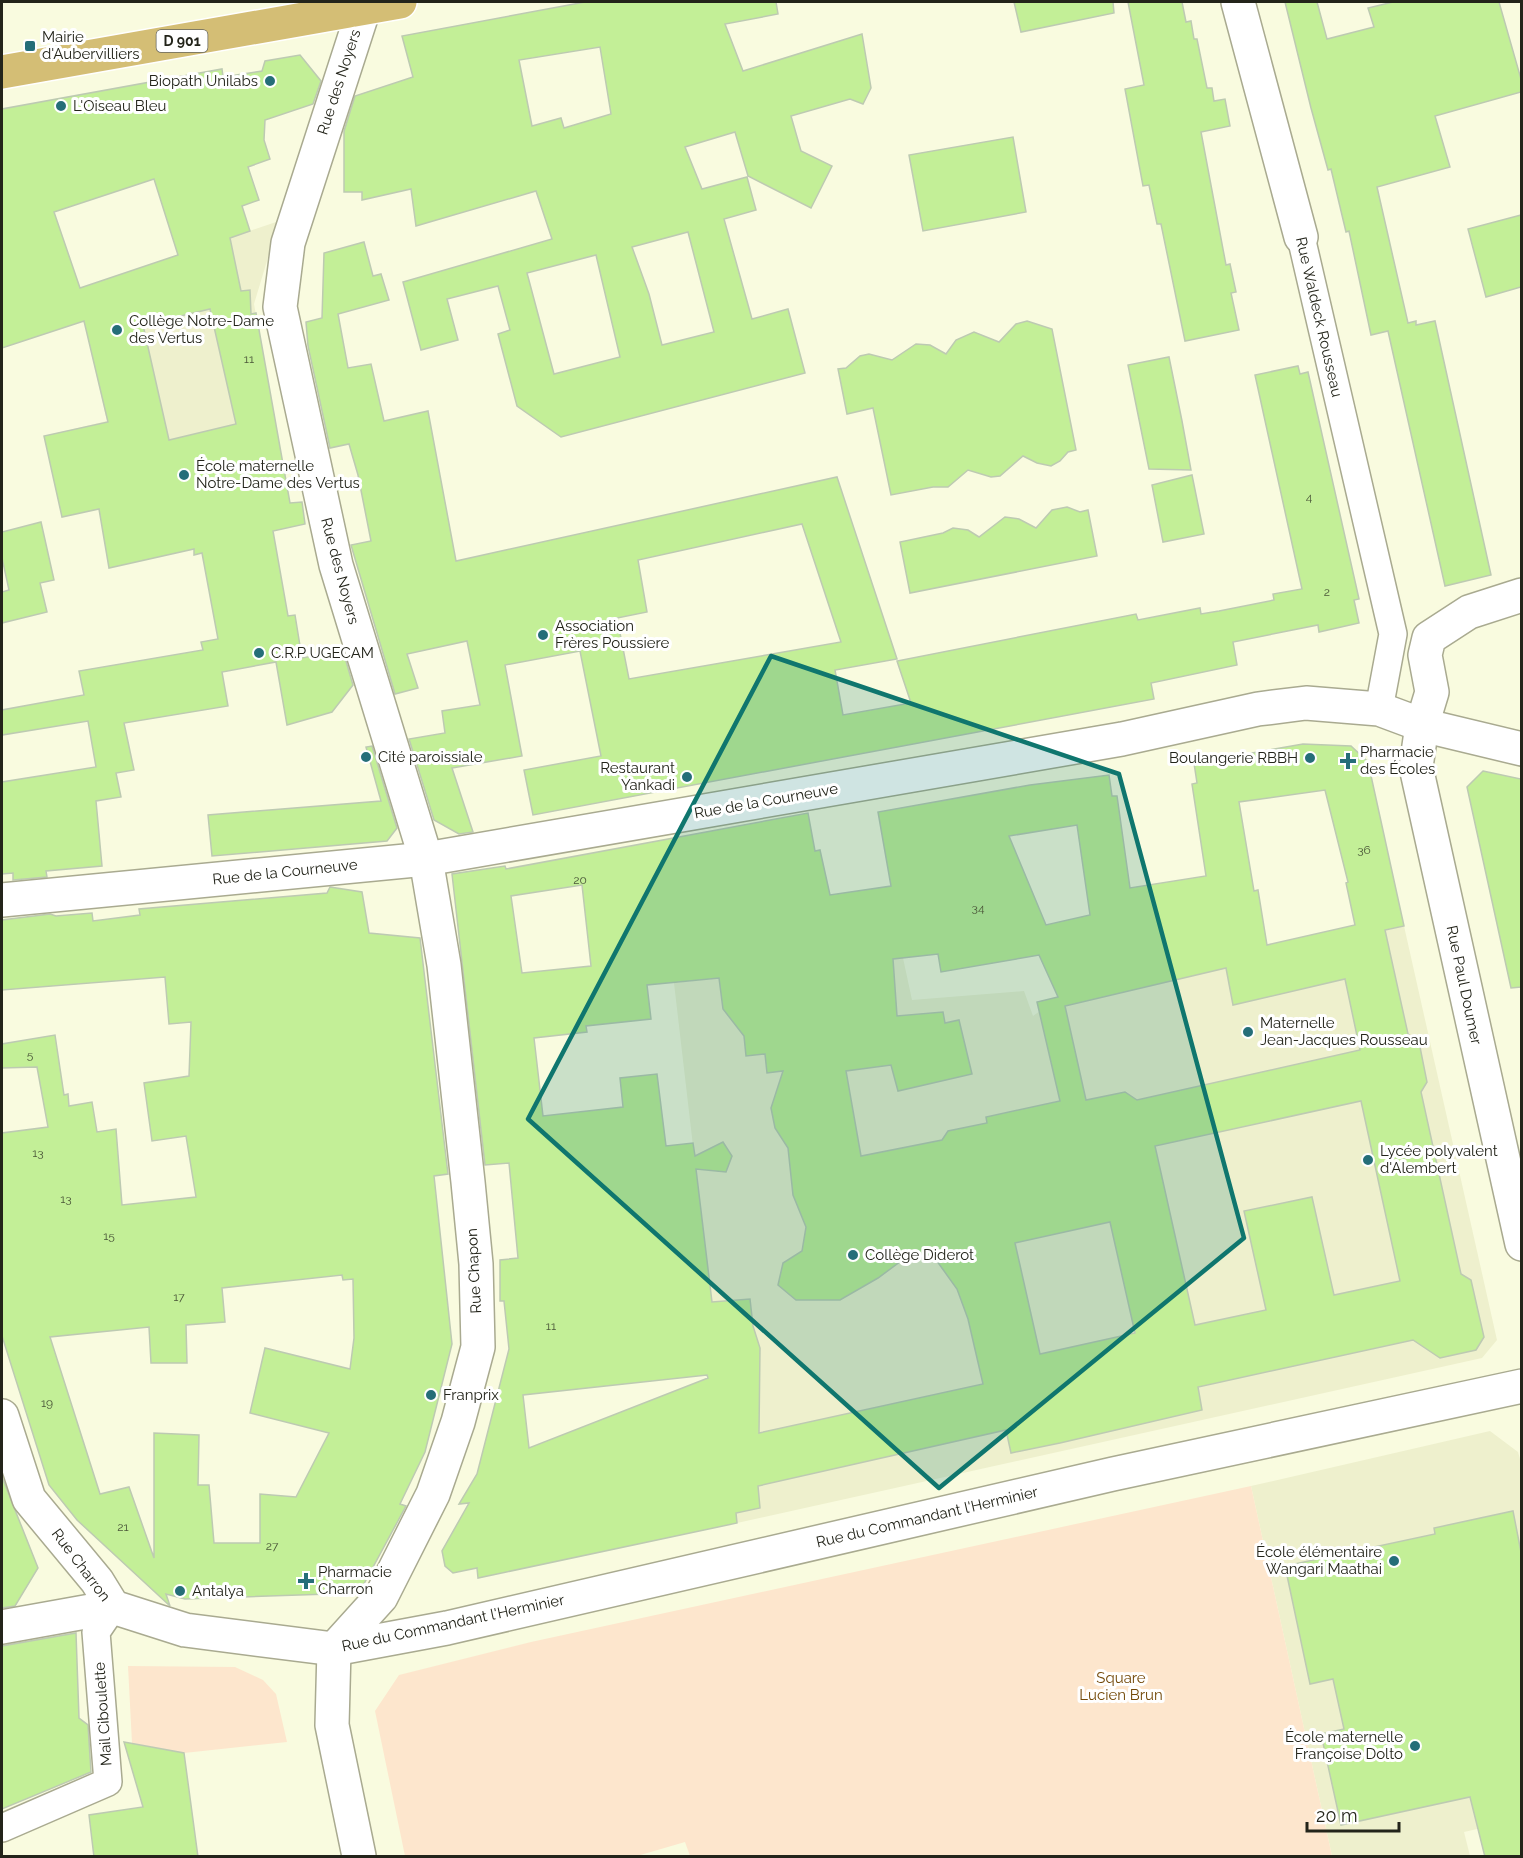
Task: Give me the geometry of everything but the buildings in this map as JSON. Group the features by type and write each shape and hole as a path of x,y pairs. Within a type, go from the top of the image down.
{"main road":[{"name":"D 901","path":"2,72 364,5 400,2"}],"street":[{"name":"Rue Waldeck Rousseau","path":"1238,2 1301,237 1322,336 1393,634 1432,692"},
{"name":"Rue des Noyers","path":"364,5 288,243 280,307 336,565 426,859"},
{"path":"1432,692 1425,654 1429,638 1469,612 1521,595"},
{"name":"Rue Waldeck Rousseau","path":"1379,709 1393,634"},
{"name":"Rue Paul Doumer","path":"1432,692 1422,725 1416,767 1521,1244"},
{"name":"Rue de la Courneuve","path":"2,900 426,859 1122,739 1258,709 1306,702 1379,709 1422,725 1521,748"},
{"name":"Rue Chapon","path":"334,1649 381,1597 433,1494 458,1422 478,1347 476,1264 468,1182 444,964 426,859"},
{"name":"Rue du Commandant l'Herminier","path":"334,1649 447,1628 1113,1474 1521,1386"},
{"name":"Rue Charron","path":"2,1416 29,1499 97,1581 113,1607 185,1630 334,1649"},
{"path":"2,1627 113,1607"},
{"name":"Mail Ciboulette","path":"2,1828 108,1782 96,1632 113,1607"},
{"path":"334,1649 332,1725 359,1857"}],"highlighted area":[{"path":"771,656 1119,774 1244,1238 939,1488 528,1119"}],"shaded area":[{"path":"279,221 254,304 283,464 62,517 44,436 107,421 77,290"},
{"path":"1404,926 1497,1340 1482,1358 737,1523 674,983 903,958 912,1000 1024,991 1033,1016 1040,1011"},
{"path":"1490,1431 1518,1452 1522,1466 1521,1819 1464,1832 1470,1856 1332,1856 1251,1486"}],"green space":[{"name":"Square Lucien Brun","path":"1251,1486 1332,1856 690,1856 685,1842 637,1856 405,1856 375,1711 399,1675 531,1642"},
{"path":"128,1666 235,1667 263,1680 276,1694 287,1742 184,1753 132,1743"}],"place":[{"name":"Mairie d'Aubervilliers","path":"30,46"},
{"name":"Biopath Unilabs","path":"270,81"},
{"name":"L'Oiseau Bleu","path":"61,106"},
{"name":"Collège Notre-Dame des Vertus","path":"117,330"},
{"name":"École maternelle Notre-Dame des Vertus","path":"184,475"},
{"name":"Association Frères Poussiere","path":"543,635"},
{"name":"C.R.P UGECAM","path":"259,653"},
{"name":"Cité paroissiale","path":"366,757"},
{"name":"Boulangerie RBBH","path":"1310,758"},
{"name":"Pharmacie des Écoles","path":"1348,761"},
{"name":"Restaurant Yankadi","path":"687,777"},
{"name":"Maternelle Jean-Jacques Rousseau","path":"1248,1032"},
{"name":"Lycée polyvalent d'Alembert","path":"1368,1160"},
{"name":"Collège Diderot","path":"853,1255"},
{"name":"Franprix","path":"431,1395"},
{"name":"École élémentaire Wangari Maathai","path":"1394,1561"},
{"name":"Pharmacie Charron","path":"306,1581"},
{"name":"Antalya","path":"180,1591"},
{"name":"École maternelle Françoise Dolto","path":"1415,1746"}]}
